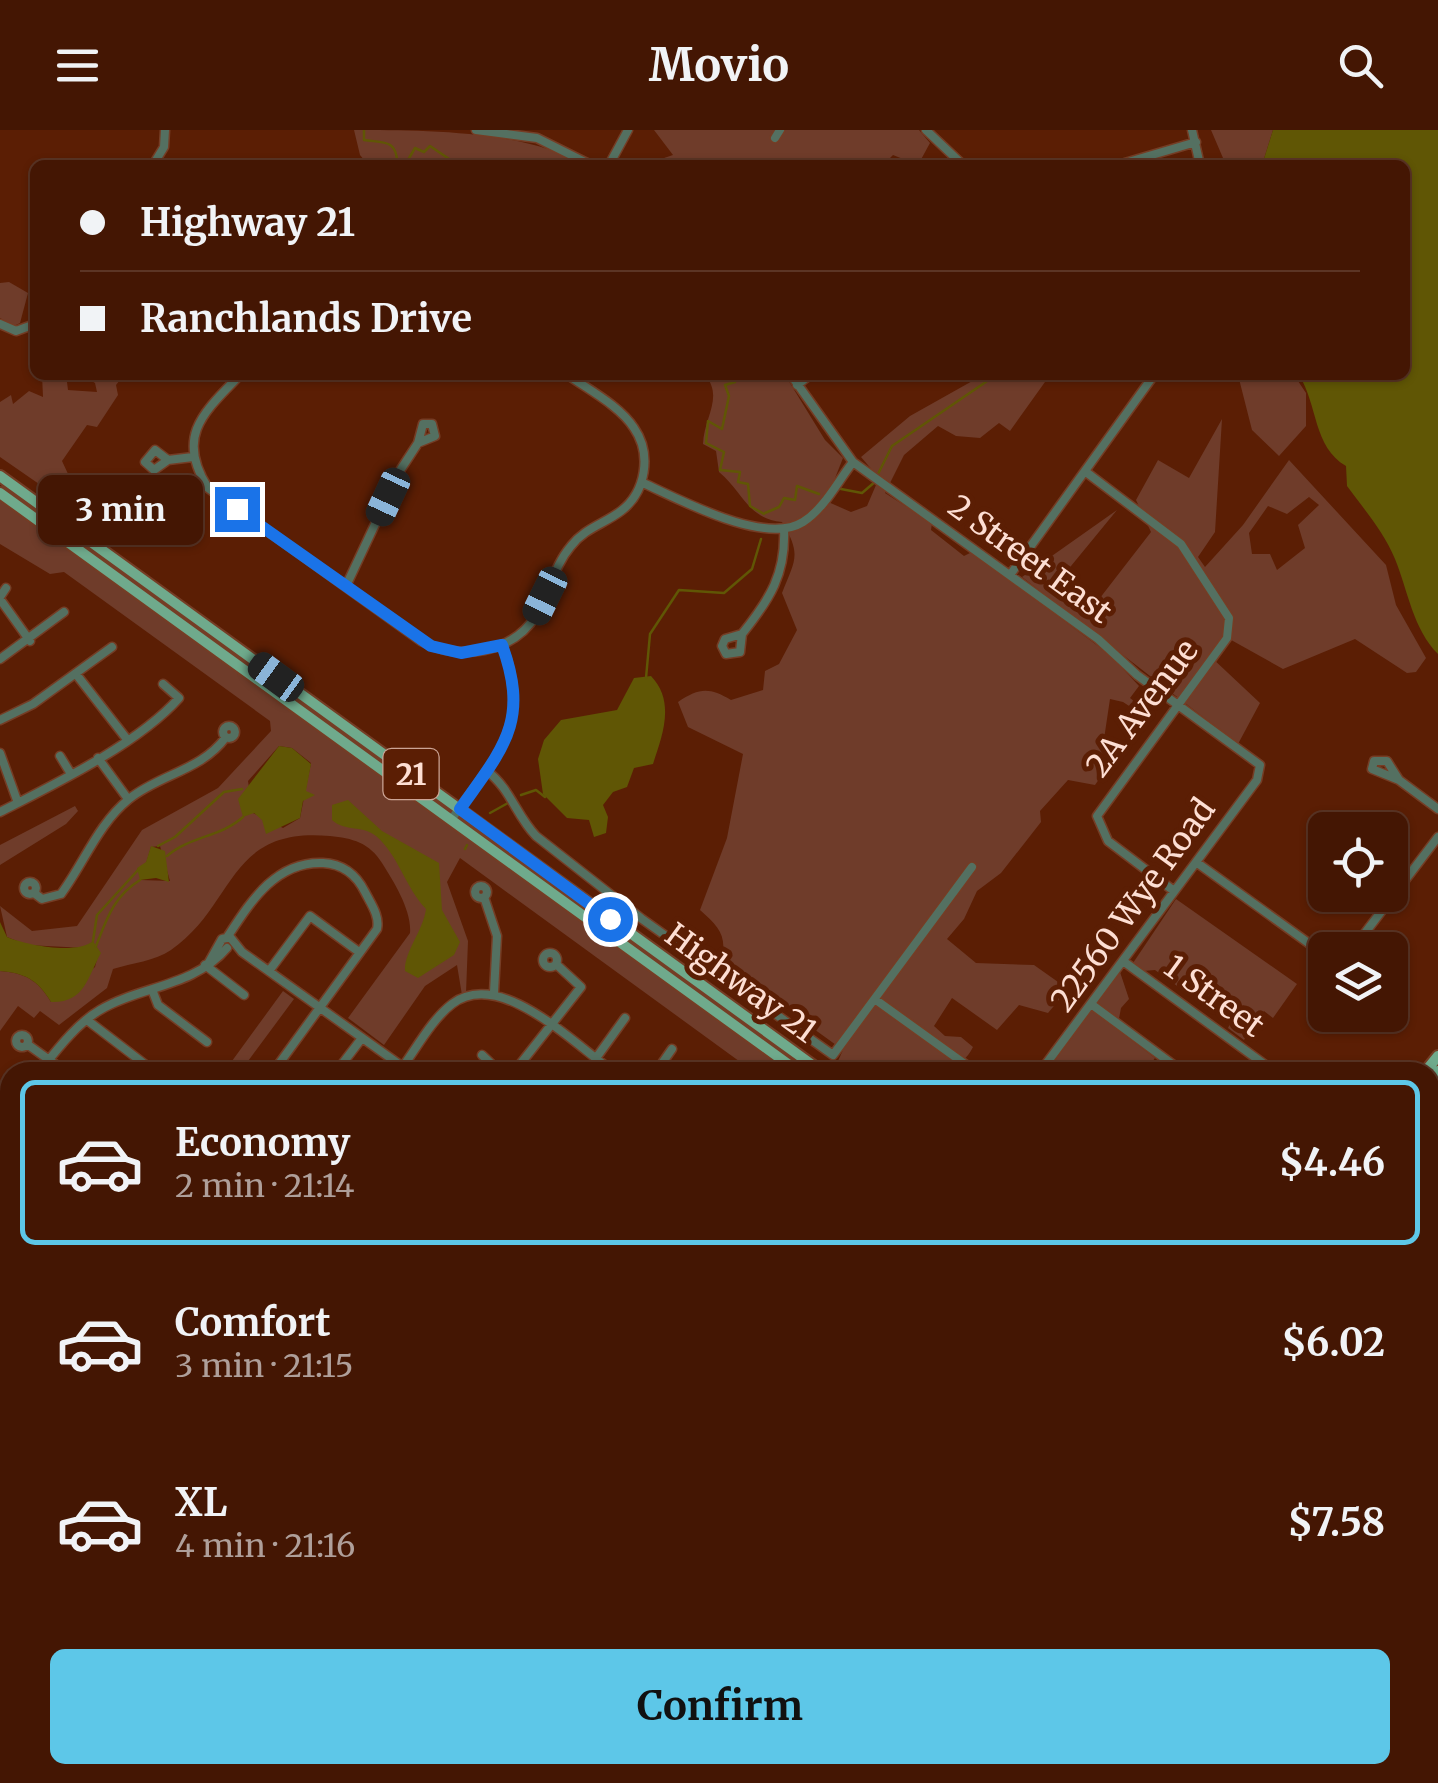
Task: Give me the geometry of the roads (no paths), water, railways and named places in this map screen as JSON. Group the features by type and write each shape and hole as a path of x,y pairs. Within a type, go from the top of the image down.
{"main road":[{"name":"Highway 21","path":"0,476 808,1062"},
{"name":"Highway 21","path":"0,493 785,1062"},
{"path":"381,770 460,809"}],"street":[{"path":"156,160 164,147 165,130"},
{"path":"476,130 552,142 582,160"},
{"path":"612,160 628,130"},
{"path":"926,130 958,160"},
{"path":"1192,130 1199,160"},
{"path":"1135,160 1196,142"},
{"path":"0,324 16,331 30,326"},
{"path":"235,380 204,413 196,428 193,457 208,488 431,646 461,653 502,645 536,616 561,558 573,543 620,512 643,483 642,446 634,428 574,380"},
{"name":"2 Street East","path":"794,380 853,462 1010,574 1260,765"},
{"path":"797,384 803,380"},
{"path":"1010,574 1150,380"},
{"path":"346,586 401,469 418,444"},
{"path":"168,460 193,457"},
{"path":"643,483 756,528 784,529 816,510 853,462"},
{"name":"2A Avenue","path":"1086,472 1182,544 1229,618 1226,638 1096,816 1108,841 1174,890"},
{"path":"742,634 777,586 785,553 784,529"},
{"path":"6,588 0,598 30,641"},
{"path":"0,659 30,641 64,612"},
{"path":"452,820 507,740 515,712 514,684 502,645"},
{"path":"0,720 112,647"},
{"path":"76,674 126,738"},
{"path":"0,812 98,758 177,701 163,684"},
{"path":"34,893 42,899 61,894 98,834 128,799 188,770 215,752 226,738"},
{"path":"0,753 18,803"},
{"path":"60,756 72,774"},
{"path":"98,758 128,799"},
{"name":"22560 Wye Road","path":"1048,1062 1257,780 1260,765"},
{"path":"487,771 505,787 523,822 536,836 826,1053 838,1052 972,867"},
{"path":"1399,780 1438,809"},
{"path":"1366,932 1438,837"},
{"path":"1196,862 1308,943"},
{"path":"49,1060 87,1020 118,1002 153,992 206,965 228,943 235,926 266,886 284,870 328,863 340,866 360,882 378,918 376,929 280,1062"},
{"path":"484,898 497,936 494,992"},
{"path":"269,971 310,916 359,952"},
{"path":"228,943 393,1062"},
{"name":"1 Street","path":"1123,961 1259,1062"},
{"path":"522,1062 581,987 556,964"},
{"path":"206,965 244,995"},
{"path":"153,992 158,1005 207,1042"},
{"path":"410,1062 451,1005 472,994 494,992 552,1027 599,1062"},
{"path":"876,1000 962,1062"},
{"path":"1091,1004 1169,1062"},
{"path":"596,1060 626,1018"},
{"path":"87,1020 141,1062"},
{"path":"344,1062 362,1038"},
{"path":"27,1044 52,1062"},
{"path":"663,1062 672,1049"},
{"path":"482,1054 490,1062"}],"waterway":[{"path":"364,130 364,140 391,146 397,160"},
{"path":"408,160 415,148 424,152 430,146 451,160"},
{"path":"735,380 725,385 729,396 722,429 708,421 706,443 724,452 720,470 740,472 738,482 748,484 750,506 764,514"},
{"path":"878,474 892,446 989,380"},
{"path":"841,489 862,493 876,481"},
{"path":"765,513 779,507 784,498 795,500 797,486 819,494"},
{"path":"646,678 650,634 679,590 724,593 752,569 761,539"},
{"path":"158,846 175,837 224,792 242,789"},
{"path":"521,795 536,790 545,797"},
{"path":"490,813 508,803"},
{"path":"167,856 243,817"},
{"path":"465,849 467,845"},
{"path":"93,941 97,915 138,870"},
{"path":"96,946 118,901 140,880"}]}
